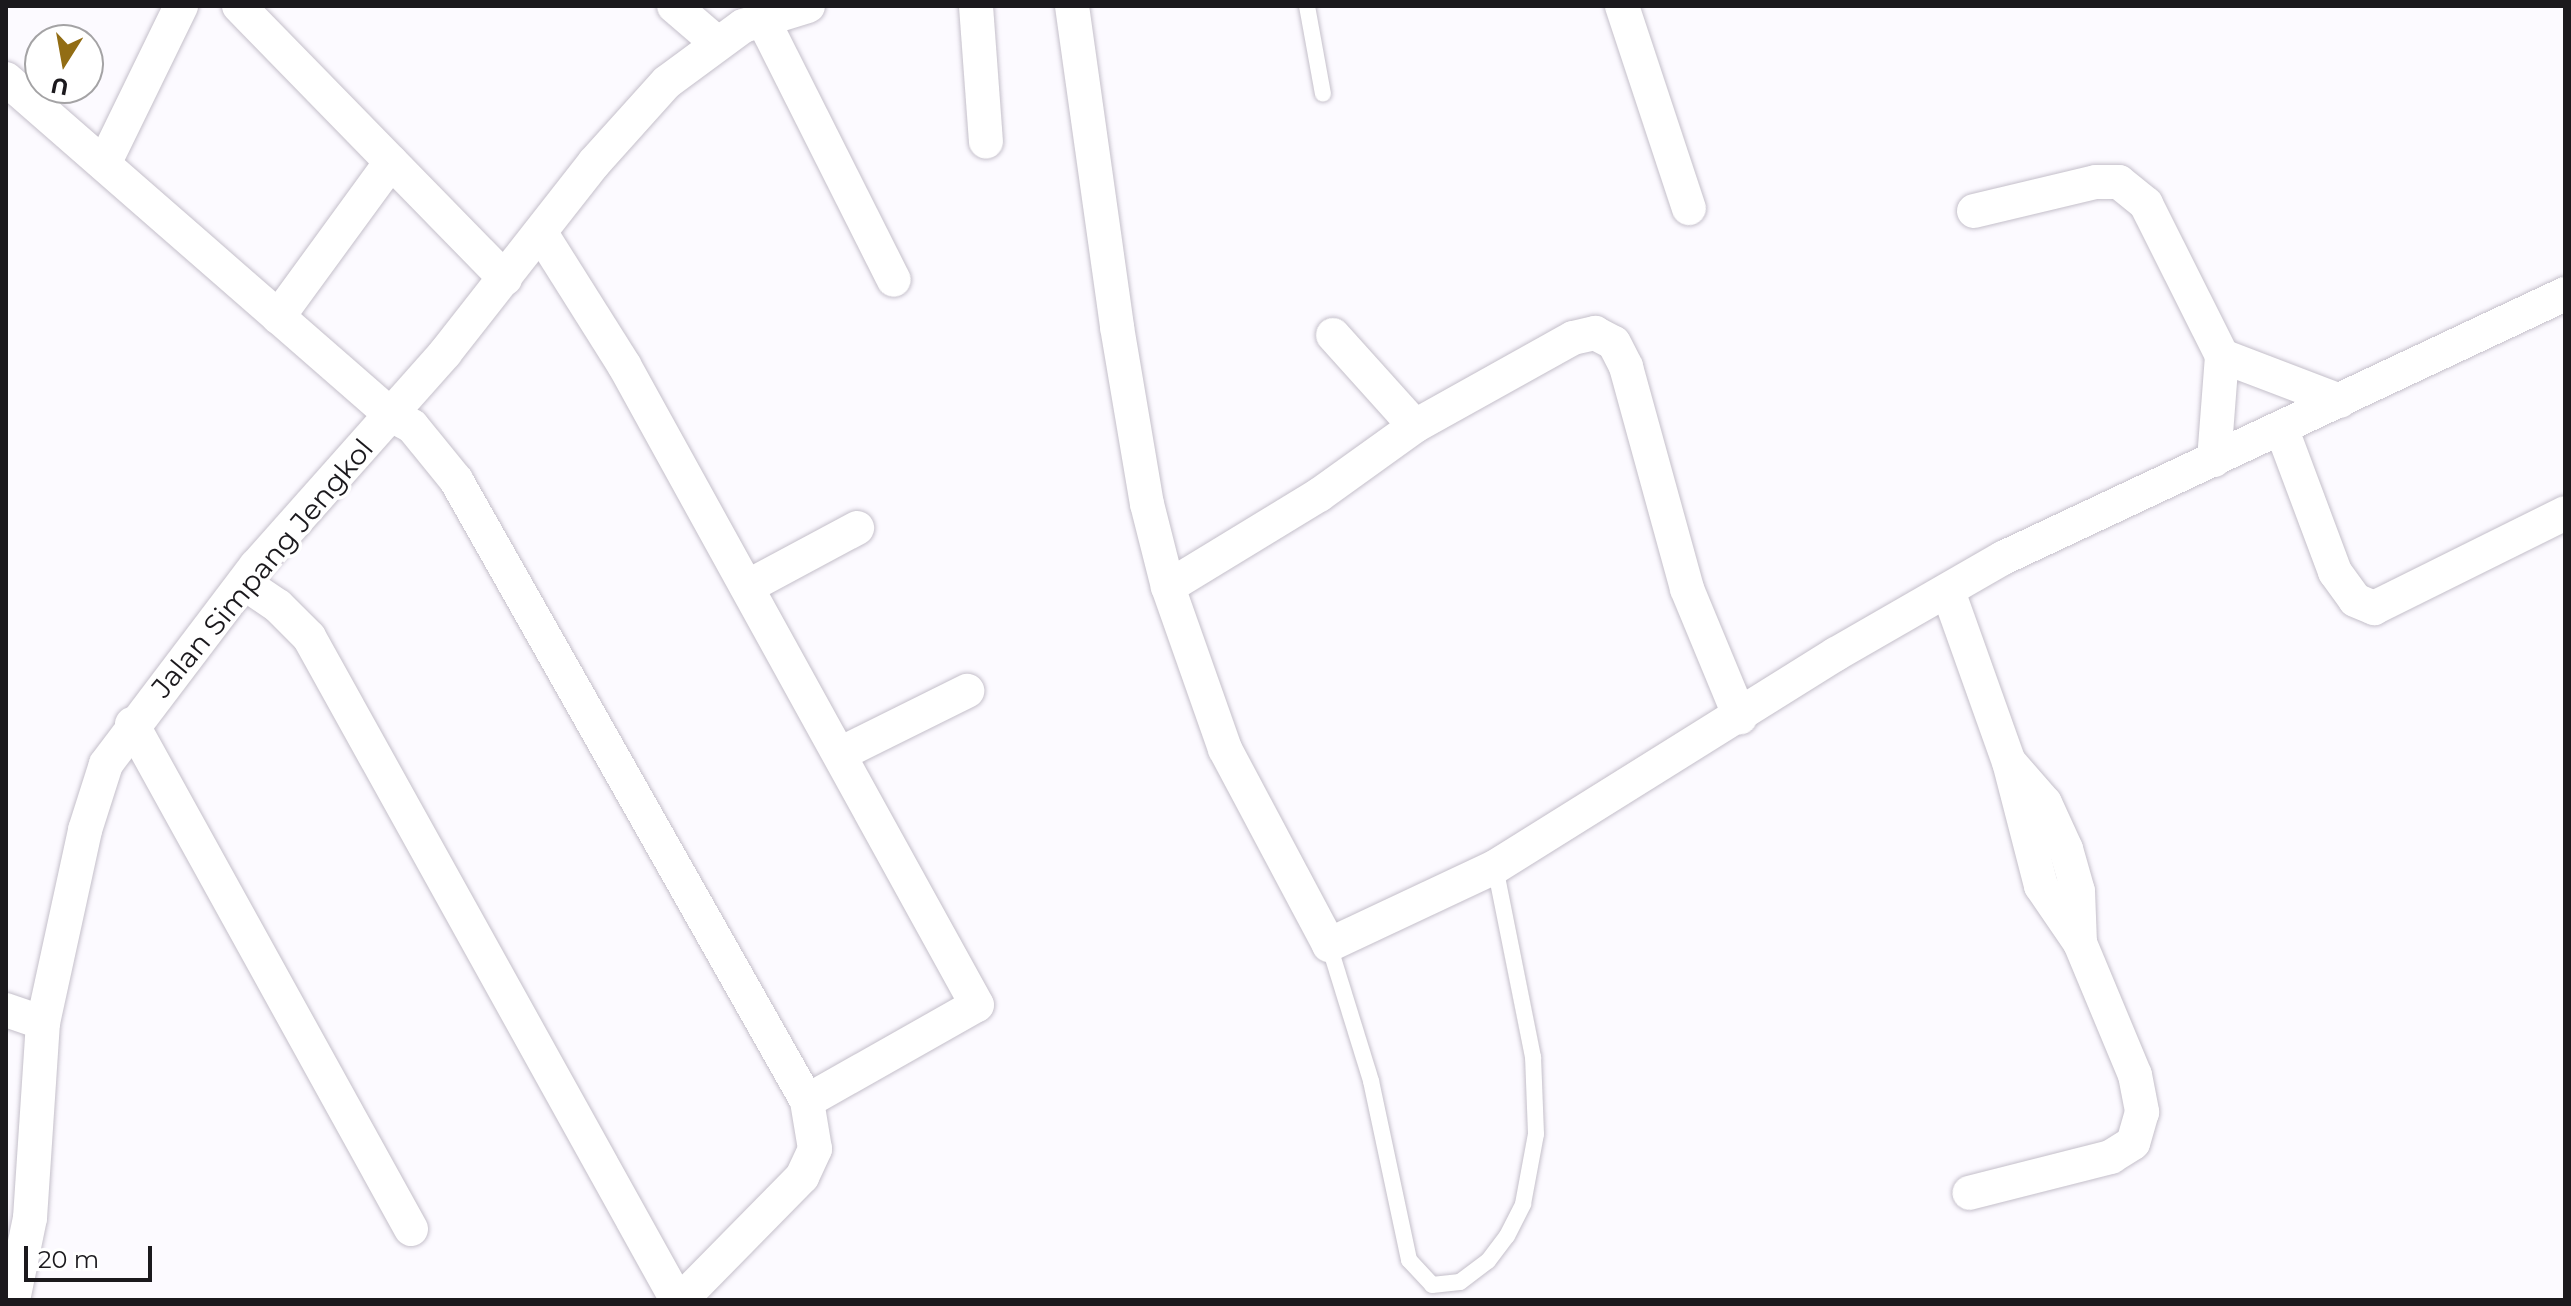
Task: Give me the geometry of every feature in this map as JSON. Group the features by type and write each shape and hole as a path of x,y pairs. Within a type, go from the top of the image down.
{"street":[{"path":"104,164 181,6"},
{"path":"239,6 505,279"},
{"path":"674,6 716,42"},
{"name":"Jalan Simpang Jengkol","path":"13,1300 18,1214 43,1023 85,830 106,764 132,724 244,583 391,415 505,279 594,163 667,82 716,42 762,18 808,6"},
{"path":"976,6 986,142"},
{"path":"1072,6 1117,327 1168,587 1225,749 1329,945 1495,867 2003,558 2282,430 2565,294"},
{"path":"1622,6 1689,208"},
{"path":"762,18 894,280"},
{"path":"6,79 391,415 412,426 456,480 807,1101 815,1149 802,1177 679,1300 309,637 278,606 244,583"},
{"path":"278,317 391,162"},
{"path":"1974,211 2096,182 2127,187 2159,227 2222,356 2214,460"},
{"path":"541,233 624,365 842,753 977,1005 807,1101"},
{"path":"1168,587 1319,495 1415,426 1573,338 1595,333 1610,339 1621,352 1636,394 1687,589 1740,717"},
{"path":"1333,335 1415,426"},
{"path":"2222,356 2340,401"},
{"path":"2282,430 2335,572 2355,600 2374,608 2565,513"},
{"path":"747,587 857,528"},
{"path":"1948,591 2009,762 2041,886 2080,943 2135,1075 2142,1112 2133,1143 2111,1157 1969,1193"},
{"path":"842,753 967,691"},
{"path":"132,724 411,1229"},
{"path":"6,1010 43,1023"}],"lane":[{"path":"1307,6 1323,94"},
{"path":"1329,945 1371,1081 1409,1260 1432,1285 1460,1282 1488,1261 1507,1236 1523,1204 1536,1134 1531,1042 1495,867"}]}
